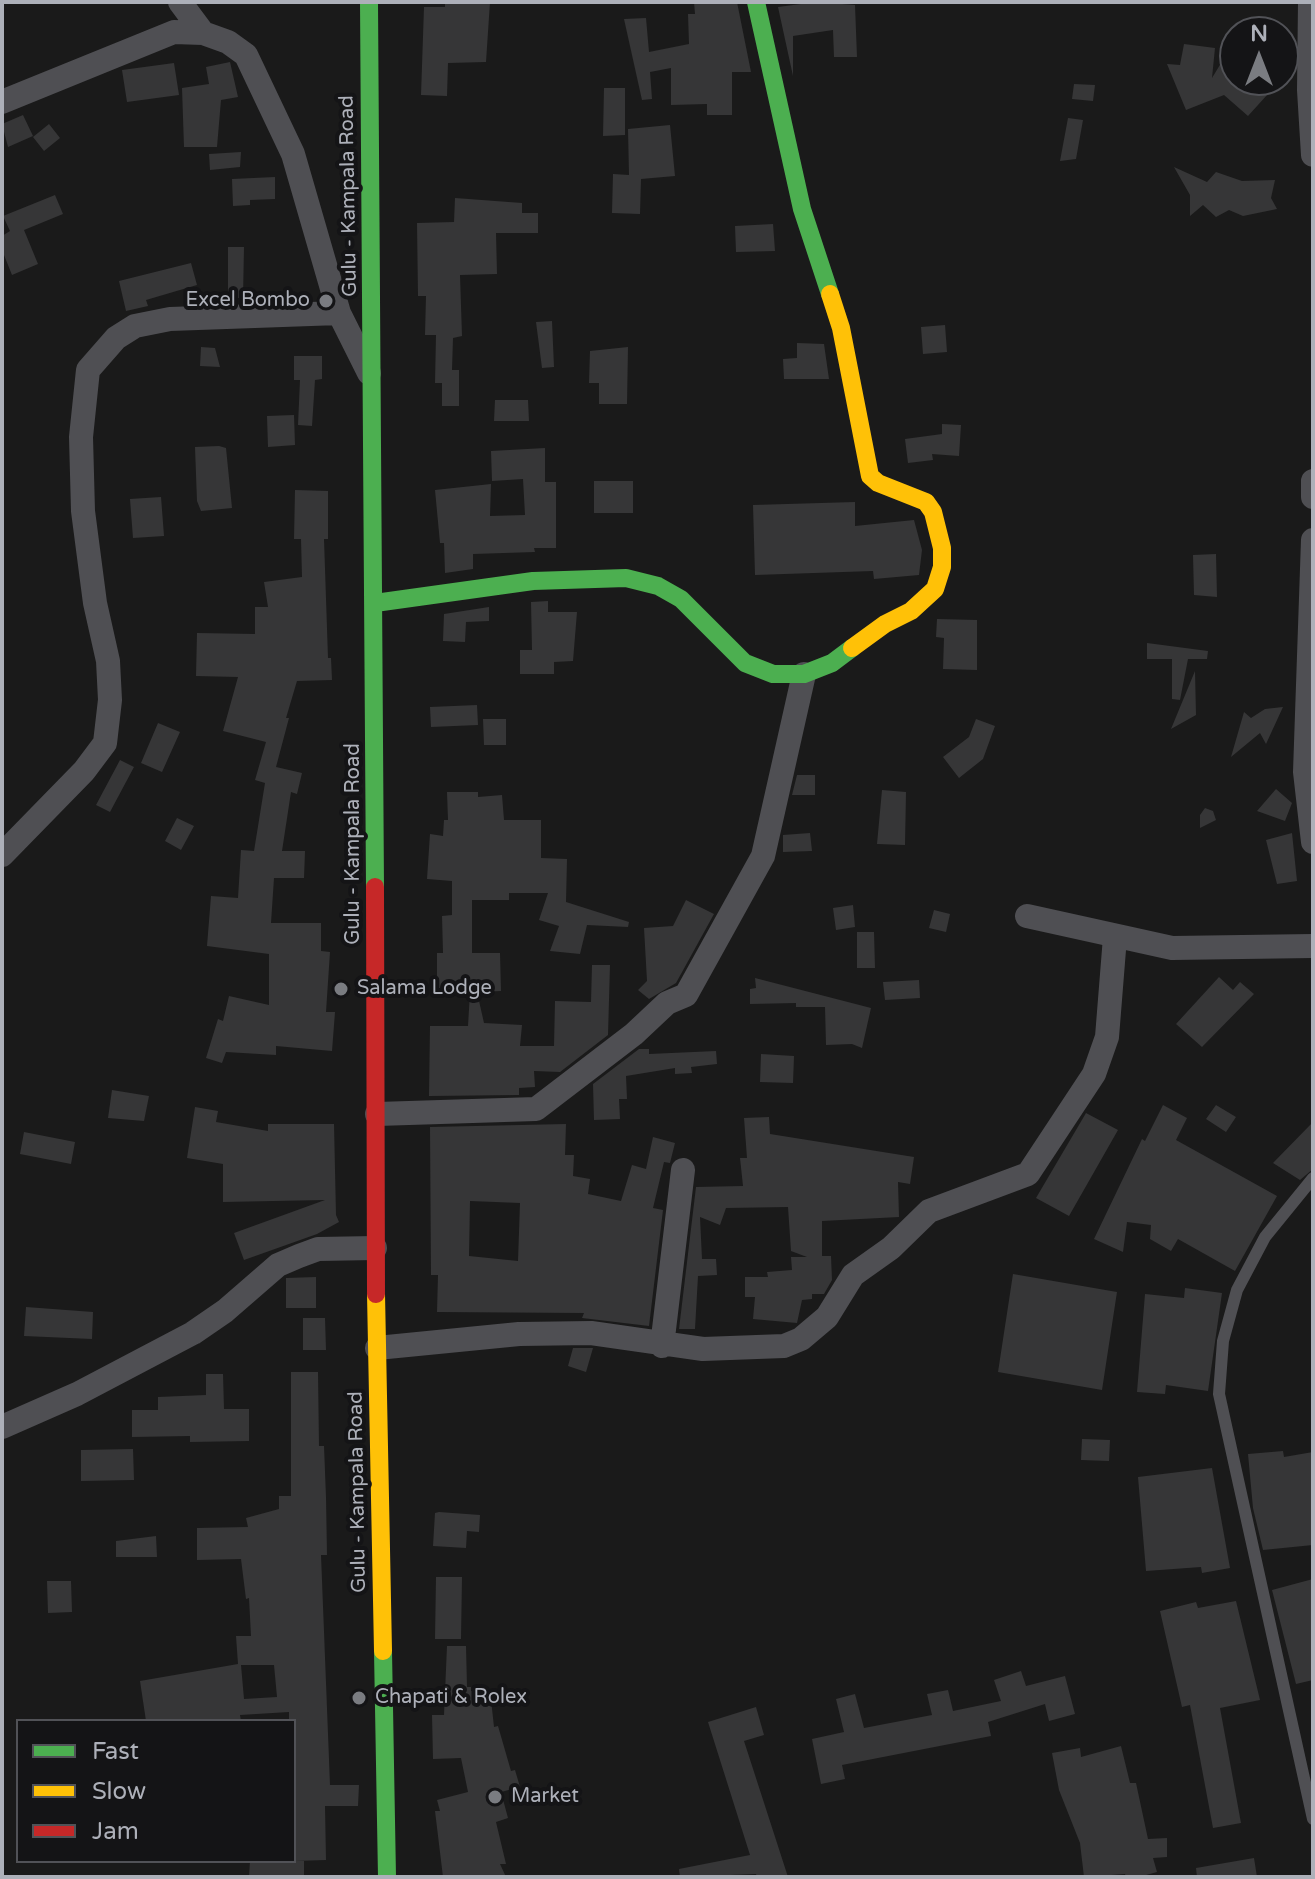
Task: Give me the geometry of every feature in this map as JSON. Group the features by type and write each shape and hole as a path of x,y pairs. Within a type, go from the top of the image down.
{"main road":[{"name":"Gulu - Kampala Road","path":"369,2 374,382 375,1248 387,1877"},
{"path":"375,603 533,581 626,578 658,586 681,599 745,663 773,674 804,674 832,663 885,624 911,611 935,589 942,567 942,548 933,512 926,502 878,483 870,476 841,328 802,209 756,2"}],"street":[{"path":"180,2 203,33"},
{"path":"1310,2 1309,90 1313,155"},
{"path":"2,102 174,32 203,33 228,42 246,55 266,91 293,154 339,313 374,382"},
{"path":"2,855 84,771 105,743 108,661 95,603 83,511 81,423 88,370 116,338 135,326 170,319 339,313"},
{"path":"1313,481 1313,497"},
{"path":"1313,540 1305,772 1313,842"},
{"path":"377,1114 536,1109 634,1034 667,1003 686,995 763,856 804,674"},
{"path":"1027,916 1172,948 1313,946"},
{"path":"377,1348 519,1334 591,1333 662,1346 745,1348 784,1346 801,1339 827,1317 853,1275 891,1248 929,1211 1028,1174 1094,1074 1107,1037 1115,937"},
{"path":"662,1346 683,1170"},
{"path":"2,1427 77,1394 193,1333 225,1311 278,1265 318,1249 375,1248"}],"lane":[{"path":"1313,1178 1265,1237 1237,1290 1223,1341 1219,1394 1313,1819"}],"building":[{"path":"445,2 490,2 486,62 448,63 447,96 421,95 424,7 445,7"},
{"path":"694,2 737,2 751,72 732,72 732,115 707,115 707,104 671,105 671,68 650,72 652,99 642,100 624,19 646,18 649,52 689,44 688,14 695,14"},
{"path":"816,2 855,5 857,57 834,57 833,30 793,36 793,76 778,7"},
{"path":"1184,44 1215,48 1212,78 1219,66 1219,96 1221,96 1186,110 1167,64 1180,65"},
{"path":"230,62 238,97 221,100 217,147 184,147 182,88 209,84 206,67"},
{"path":"174,63 179,95 127,102 122,70"},
{"path":"1074,84 1095,85 1093,101 1072,99"},
{"path":"604,88 625,88 625,135 603,136"},
{"path":"1225,96 1266,96 1248,116"},
{"path":"23,115 33,136 8,147 2,124"},
{"path":"1068,118 1083,120 1076,159 1060,161"},
{"path":"49,124 60,138 44,151 33,137"},
{"path":"670,125 675,176 641,179 640,214 612,213 613,174 629,175 628,129"},
{"path":"241,152 240,167 210,170 209,154"},
{"path":"1174,167 1207,182 1216,172 1242,181 1275,180 1271,198 1277,209 1243,216 1229,210 1216,217 1203,205 1190,216 1190,195"},
{"path":"275,177 275,199 250,200 250,205 233,206 232,179"},
{"path":"55,195 63,214 24,230 38,264 12,275 2,250 2,236 10,231 3,216"},
{"path":"455,198 522,203 522,213 538,213 538,233 496,233 497,274 460,275 462,336 453,338 452,370 459,370 459,406 442,406 442,383 435,383 436,335 425,335 426,296 418,296 417,223 454,222"},
{"path":"773,224 775,251 736,252 735,226"},
{"path":"228,247 244,247 243,298 228,298"},
{"path":"191,263 197,285 146,300 148,306 126,311 119,281"},
{"path":"552,321 554,367 542,368 536,322"},
{"path":"945,325 947,352 923,354 921,327"},
{"path":"797,343 824,344 829,379 784,379 783,359 797,358"},
{"path":"201,347 215,348 220,367 200,366"},
{"path":"628,347 627,404 599,404 599,383 589,383 590,351"},
{"path":"294,356 322,356 322,379 315,380 312,426 298,425 300,380 294,380"},
{"path":"495,400 528,400 529,421 494,421"},
{"path":"294,415 295,445 268,447 267,416"},
{"path":"942,424 961,425 959,456 932,454 933,460 908,463 905,439 942,434"},
{"path":"195,447 226,448 232,508 201,511 197,501"},
{"path":"545,448 545,482 556,482 556,548 534,548 535,552 473,554 473,569 445,573 444,543 440,543 435,490 491,484 490,516 525,515 523,479 492,481 491,451"},
{"path":"594,481 633,481 633,513 594,513"},
{"path":"295,490 328,491 328,539 324,539 328,658 331,658 332,680 297,681 286,718 289,718 276,767 302,773 297,794 291,792 282,851 305,851 304,878 274,878 271,923 321,923 321,951 330,952 326,1012 335,1012 332,1051 276,1046 276,1055 226,1052 222,1063 206,1058 218,1019 223,1021 229,996 269,1005 269,954 207,946 211,896 238,898 241,850 254,851 265,783 255,780 266,742 223,731 238,677 196,676 197,633 255,634 255,607 268,607 264,582 302,577 301,539 294,539"},
{"path":"161,497 164,536 133,538 130,499"},
{"path":"855,502 855,526 914,520 922,550 919,575 874,579 873,571 755,575 753,505"},
{"path":"1216,554 1217,597 1194,595 1193,555"},
{"path":"548,601 548,612 577,612 573,661 554,662 554,674 520,674 520,650 532,650 531,602"},
{"path":"489,607 489,621 466,622 465,642 443,641 444,614"},
{"path":"937,619 977,620 977,670 943,669 944,638 936,637"},
{"path":"1147,643 1208,651 1207,659 1188,659 1180,700 1172,699 1172,659 1147,659"},
{"path":"1195,671 1196,715 1171,729"},
{"path":"477,705 478,725 431,727 430,707"},
{"path":"1283,707 1266,744 1260,733 1231,757 1244,712 1251,718 1265,709"},
{"path":"483,719 506,719 506,745 484,745"},
{"path":"976,719 995,726 983,759 959,778 943,757 969,737"},
{"path":"158,723 180,732 162,772 141,763"},
{"path":"120,760 134,767 110,812 96,805"},
{"path":"797,775 815,775 815,795 792,795"},
{"path":"1276,789 1292,803 1285,821 1257,811"},
{"path":"882,790 906,792 905,845 877,844"},
{"path":"447,792 478,792 478,797 502,795 504,820 541,820 541,858 567,859 566,902 629,922 628,927 587,925 580,954 550,951 559,926 539,920 548,893 509,893 509,900 472,900 472,953 500,953 501,991 477,992 484,1023 522,1025 520,1046 554,1046 555,1001 591,1002 592,965 610,965 608,1035 560,1072 534,1071 535,1087 519,1088 519,1095 429,1096 430,1026 468,1026 470,992 437,992 437,953 443,953 442,916 452,915 452,881 427,879 430,834 443,836 444,820 448,820"},
{"path":"1205,808 1213,811 1216,820 1200,828 1200,815"},
{"path":"177,818 194,826 181,850 165,841"},
{"path":"810,833 812,851 783,852 783,835"},
{"path":"1292,833 1297,881 1277,884 1266,840"},
{"path":"686,900 714,914 676,983 649,999 638,990 647,981 644,928 673,926"},
{"path":"853,905 855,927 836,930 833,908"},
{"path":"934,910 950,914 946,932 929,928"},
{"path":"857,932 874,932 875,968 857,968"},
{"path":"1219,977 1233,990 1240,982 1254,994 1202,1047 1176,1024"},
{"path":"755,978 871,1008 862,1048 852,1044 826,1045 825,1007 796,1007 796,1003 750,1004 750,989 756,988"},
{"path":"919,980 920,998 885,1000 883,982"},
{"path":"639,1049 649,1049 649,1054 716,1051 717,1064 691,1067 692,1073 675,1074 675,1068 626,1076 627,1099 619,1099 620,1119 594,1120 593,1084"},
{"path":"761,1054 794,1056 793,1083 760,1082"},
{"path":"112,1090 149,1096 144,1121 108,1118"},
{"path":"1163,1105 1187,1118 1176,1140 1277,1196 1235,1271 1178,1239 1171,1251 1150,1239 1151,1225 1127,1222 1123,1252 1094,1239 1142,1139 1145,1141"},
{"path":"1216,1105 1236,1117 1226,1132 1206,1119"},
{"path":"195,1107 218,1111 216,1122 268,1131 268,1124 334,1124 336,1215 339,1222 317,1234 244,1260 234,1233 325,1200 223,1202 223,1164 187,1158"},
{"path":"1086,1113 1118,1130 1069,1216 1036,1198"},
{"path":"769,1117 770,1134 914,1157 910,1184 898,1182 899,1217 822,1221 822,1256 831,1256 832,1280 824,1294 812,1294 812,1299 802,1300 797,1323 753,1319 755,1297 745,1297 745,1277 768,1277 767,1272 792,1270 791,1257 807,1257 791,1251 788,1207 726,1208 720,1225 700,1217 702,1259 716,1259 717,1275 698,1276 695,1329 679,1329 696,1187 743,1186 740,1158 747,1158 744,1118"},
{"path":"1313,1122 1313,1169 1300,1180 1273,1163"},
{"path":"566,1124 565,1155 574,1155 573,1176 590,1179 588,1194 621,1201 632,1165 646,1169 653,1137 675,1143 670,1163 664,1162 653,1208 663,1210 649,1326 582,1318 584,1313 437,1312 438,1275 431,1275 430,1127","holes":["470,1201 520,1203 518,1261 469,1256"]},
{"path":"24,1132 75,1142 71,1164 20,1154"},
{"path":"1013,1274 1117,1292 1102,1390 998,1372"},
{"path":"316,1277 316,1308 286,1308 286,1278"},
{"path":"1185,1288 1222,1293 1208,1391 1166,1385 1165,1394 1137,1392 1145,1294 1184,1298"},
{"path":"26,1307 93,1312 92,1339 24,1336"},
{"path":"303,1318 325,1318 326,1350 303,1350"},
{"path":"573,1348 593,1348 586,1372 568,1366"},
{"path":"291,1372 318,1372 319,1446 324,1446 326,1497 327,1555 321,1555 330,1785 359,1785 358,1806 325,1806 326,1860 296,1861 296,1719 289,1719 289,1712 240,1715 241,1719 146,1719 140,1681 238,1664 236,1636 251,1636 249,1598 246,1599 241,1559 197,1560 197,1528 248,1527 246,1518 279,1509 279,1496 291,1496","holes":["241,1665 274,1665 277,1697 244,1699"]},
{"path":"206,1374 223,1374 224,1409 249,1409 249,1441 190,1442 190,1436 132,1437 132,1410 158,1410 158,1397 206,1395"},
{"path":"1082,1439 1110,1440 1109,1461 1081,1460"},
{"path":"133,1449 134,1480 81,1481 81,1450"},
{"path":"1283,1451 1284,1457 1313,1452 1313,1545 1263,1550 1253,1508 1248,1454"},
{"path":"1212,1468 1230,1568 1202,1573 1201,1567 1146,1571 1138,1477"},
{"path":"435,1513 480,1515 479,1532 467,1531 466,1548 433,1546"},
{"path":"156,1536 157,1557 116,1557 116,1541"},
{"path":"436,1577 462,1577 461,1639 435,1639"},
{"path":"1313,1579 1313,1680 1296,1684 1272,1590"},
{"path":"47,1581 71,1581 72,1612 48,1613"},
{"path":"1236,1601 1260,1700 1220,1708 1241,1823 1213,1828 1190,1705 1182,1707 1160,1611 1196,1602 1198,1608"},
{"path":"447,1646 466,1646 467,1687 471,1687 471,1691 490,1690 494,1727 498,1726 511,1771 515,1770 520,1787 501,1792 508,1818 496,1822 506,1864 500,1864 506,1877 443,1877 435,1811 440,1811 437,1800 468,1792 461,1758 433,1759 432,1715 444,1715"},
{"path":"1021,1671 1026,1686 1065,1676 1075,1714 1049,1721 1045,1704 988,1722 991,1736 842,1765 845,1779 821,1784 812,1739 844,1732 836,1699 855,1694 864,1728 932,1715 927,1694 948,1690 953,1711 1001,1701 994,1680"},
{"path":"756,1707 764,1735 744,1741 788,1877 757,1877 756,1874 680,1877 679,1869 750,1855 708,1722"},
{"path":"1121,1746 1130,1783 1136,1783 1148,1839 1167,1838 1167,1857 1153,1858 1157,1872 1139,1877 1126,1877 1125,1874 1084,1877 1080,1843 1059,1790 1052,1753 1080,1748 1081,1757"},
{"path":"1254,1858 1257,1877 1197,1877 1196,1868"},
{"path":"304,1861 304,1877 249,1877 250,1863"}],"traffic: fast":[{"path":"369,2 375,887"},
{"path":"756,2 802,209 830,294"},
{"path":"375,603 533,581 626,578 658,586 681,599 745,663 773,674 804,674 832,663 852,648"},
{"path":"383,1651 387,1877"}],"traffic: slow":[{"path":"830,294 841,328 870,476 878,483 926,502 933,512 942,548 942,567 935,589 911,611 885,624 852,648"},
{"path":"376,1294 383,1651"}],"traffic: jam":[{"path":"375,887 376,1294"}],"place":[{"name":"Excel Bombo","path":"326,301"},
{"name":"Salama Lodge","path":"341,989"},
{"name":"Chapati & Rolex","path":"359,1698"},
{"name":"Market","path":"495,1797"}]}
